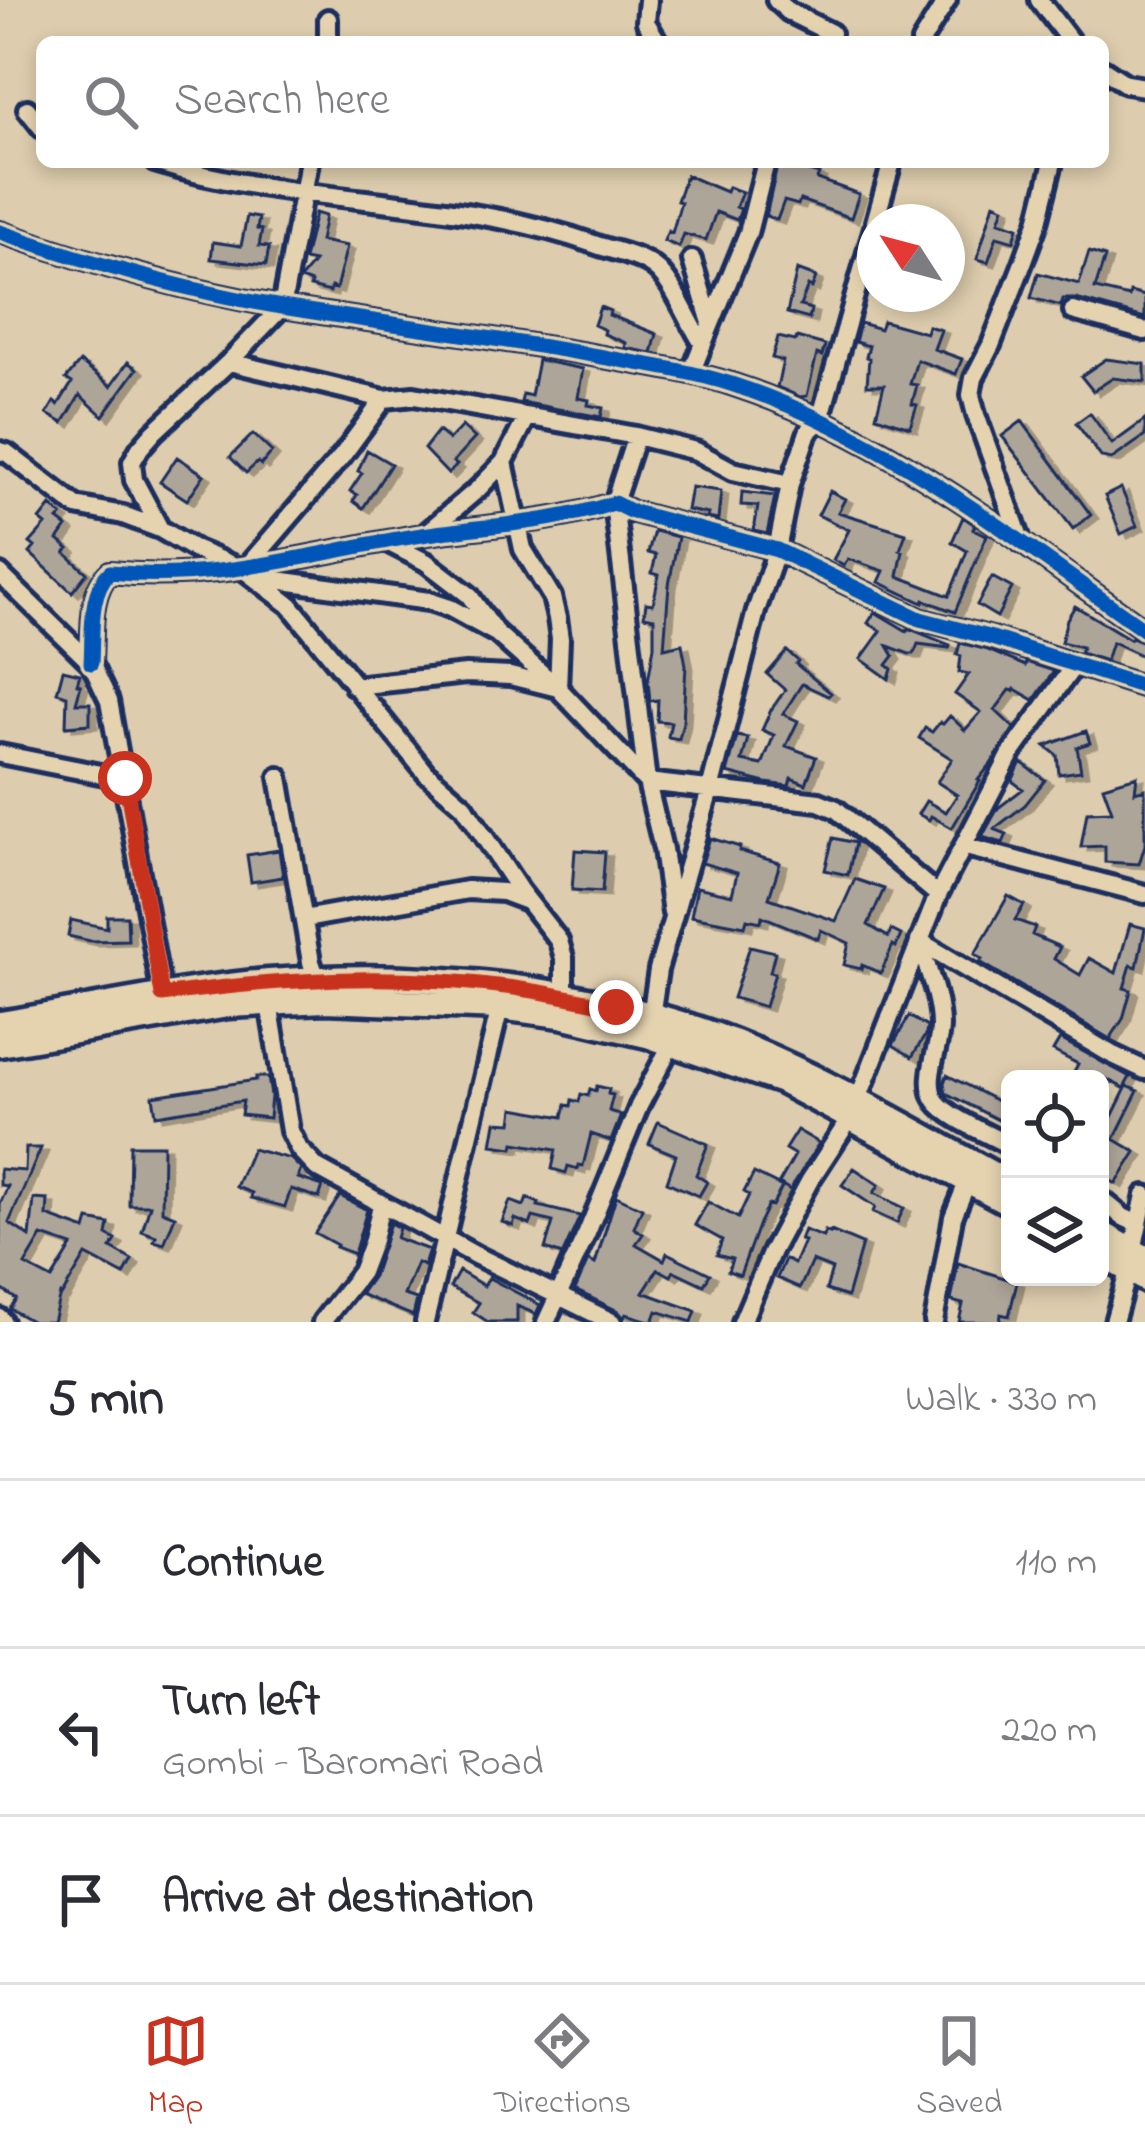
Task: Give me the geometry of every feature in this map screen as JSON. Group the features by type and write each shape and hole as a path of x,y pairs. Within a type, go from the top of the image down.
{"main road":[{"path":"0,1024 162,995 317,979 504,986 564,996 649,1025 672,1043 854,1109"},
{"path":"0,1044 228,1005 367,1000 500,1006 649,1025 731,1042 772,1059 972,1172 1001,1181"},
{"path":"972,1172 1001,1196"},
{"path":"1109,1240 1138,1264"},
{"path":"1109,1256 1138,1264"}],"street":[{"path":"648,0 646,22 654,36"},
{"path":"776,0 831,33"},
{"path":"925,36 947,0"},
{"path":"1039,0 1067,36"},
{"path":"328,20 328,36"},
{"path":"1109,73 1126,84 1145,87"},
{"path":"27,109 36,120"},
{"path":"180,168 269,189 412,205 530,225 646,263 668,284 703,344"},
{"path":"160,530 134,480 133,462 154,431 282,307 307,168"},
{"path":"691,373 748,233 760,168"},
{"path":"880,204 890,168"},
{"path":"1022,544 971,395 1031,242 1051,168"},
{"path":"0,232 177,286 691,373 734,385 820,420 910,469 1145,630"},
{"path":"692,260 712,324"},
{"path":"649,1025 658,970 777,550 790,484 808,432 820,420 857,287"},
{"path":"1072,310 1145,331"},
{"path":"229,362 384,399 413,396 637,436 696,451 733,471 790,484"},
{"path":"250,573 384,399"},
{"path":"423,535 504,462 527,417"},
{"path":"637,436 614,503 647,782 673,917"},
{"path":"0,451 76,506 123,515 250,573 300,616 426,773 464,806 559,941 564,996"},
{"path":"504,462 523,549 552,597 560,639 558,688"},
{"path":"250,573 386,542 518,525 614,503 630,512 777,550 920,619 1145,687"},
{"path":"386,542 426,562 469,595 495,632 558,688 647,782 819,802 836,809 938,895"},
{"path":"91,663 97,591 110,572 149,576 250,573 429,601 495,632"},
{"path":"0,574 91,663 110,701 162,995"},
{"path":"742,1322 772,1251 854,1109 938,895 1011,754 1075,664"},
{"path":"354,686 466,674 510,676 558,688"},
{"path":"0,754 125,778"},
{"path":"280,777 317,979"},
{"path":"966,847 1145,894"},
{"path":"304,919 467,890 503,892 527,901"},
{"path":"919,941 1145,1070"},
{"path":"919,941 940,1023 932,1096 941,1107 1001,1140"},
{"path":"269,1004 290,1131 317,1168 539,1288 612,1322"},
{"path":"425,1322 500,1006"},
{"path":"546,1322 639,1106 672,1043"},
{"path":"934,1322 953,1217 972,1172"},
{"path":"1114,1322 1138,1264 1138,1223 1145,1195"},
{"path":"322,1322 361,1271 381,1205"},
{"path":"1109,1205 1138,1223"}],"building":[{"path":"777,168 819,174 817,179 859,194 851,218 800,200 798,205 784,201 777,220 766,216"},
{"path":"686,175 726,192 728,187 742,192 736,207 741,209 737,220 716,212 706,240 684,234 679,247 664,241 668,231 672,233"},
{"path":"994,203 1004,207 999,221 1018,227 1014,241 997,236 988,262 977,259"},
{"path":"315,213 325,216 320,241 347,246 336,289 331,287 330,292 300,279 314,262 304,260"},
{"path":"247,216 259,218 259,246 269,247 266,265 211,259 213,242 241,246"},
{"path":"1089,252 1105,257 1095,289 1145,296 1145,318 1076,299 1063,299 1061,306 1031,298 1038,273 1079,284"},
{"path":"797,270 816,277 800,306 811,309 809,319 787,313"},
{"path":"600,307 657,334 652,353 625,348 626,343 604,334 605,330 594,325"},
{"path":"883,321 926,333 928,326 941,330 934,349 962,359 956,374 917,360 910,384 917,385 912,404 917,405 910,427 876,416 884,385 867,385 869,346 855,342 860,323 880,329"},
{"path":"778,337 825,345 822,356 817,354 807,396 777,387 783,361 772,358"},
{"path":"1106,359 1145,364 1145,382 1113,378 1093,391 1081,376"},
{"path":"538,360 583,369 578,398 603,408 601,417 521,402 523,394 531,396"},
{"path":"80,362 111,386 128,362 137,369 103,416 80,395 63,423 47,414 72,383 66,379"},
{"path":"1090,413 1112,444 1145,420 1145,436 1112,459 1101,457 1076,423"},
{"path":"1022,421 1091,515 1073,529 1002,436"},
{"path":"462,426 475,438 448,474 424,449 438,431 449,440"},
{"path":"253,434 272,452 246,473 230,457"},
{"path":"367,450 391,464 363,508 353,501 357,495 350,491 362,473 358,471"},
{"path":"177,457 204,475 187,500 160,482"},
{"path":"691,487 721,491 718,520 687,510"},
{"path":"1121,488 1137,526 1121,534 1105,496"},
{"path":"830,491 845,499 838,512 906,533 898,576 949,596 967,551 952,542 963,517 987,535 955,612 879,582 884,571 848,559 844,566 833,560 849,530 818,515"},
{"path":"742,492 775,496 767,534 754,531 758,506 741,505"},
{"path":"51,506 67,527 58,540 87,573 72,592 30,553 35,547 30,543 46,525 40,520"},
{"path":"654,531 678,537 664,648 682,644 686,665 679,739 668,737 671,722 657,721 658,700 650,701 654,618 644,616 646,603 653,604 659,575 652,573 656,555 648,553"},
{"path":"992,577 1012,588 997,617 977,605"},
{"path":"1075,606 1145,643 1145,657 1112,642 1106,661 1061,642"},
{"path":"875,612 949,648 918,644 914,654 909,654 888,646 894,656 887,665 892,669 889,679 861,659 881,631 868,623"},
{"path":"960,643 1054,671 1034,700 1010,690 995,710 1014,728 952,828 918,814 926,801 946,812 957,795 937,782 952,759 919,738 925,728 932,732 950,716 965,730 981,712 955,694 969,674 959,672"},
{"path":"787,651 831,693 828,696 802,684 783,714 798,721 786,746 816,757 806,784 791,778 789,786 766,783 727,773 737,736 748,738 742,761 762,765 774,735 762,730 785,690 767,674"},
{"path":"63,670 80,674 76,703 90,703 90,724 66,726 67,695 57,692"},
{"path":"1086,731 1090,743 1077,747 1081,771 1059,774 1057,755 1045,746"},
{"path":"1021,762 1045,780 1025,805 994,829 1007,834 1003,843 982,837 998,808 1023,789 1012,781"},
{"path":"1137,776 1135,792 1145,789 1145,845 1139,864 1105,862 1105,846 1081,847 1087,812 1112,811 1103,786"},
{"path":"710,838 780,863 769,898 836,921 855,879 884,889 868,925 888,937 891,930 901,935 881,973 862,965 861,969 844,965 849,943 821,930 818,939 762,916 761,922 747,919 745,926 691,916 697,887 732,895 737,873 702,863"},
{"path":"833,838 855,843 848,875 825,870"},
{"path":"279,850 283,877 251,882 247,855"},
{"path":"575,850 605,852 602,892 572,890"},
{"path":"1008,896 1024,905 1015,920 1035,927 1032,935 1060,947 1054,959 1080,975 1089,958 1116,973 1130,924 1145,928 1137,967 1131,965 1124,988 1131,990 1123,1019 1110,1039 980,962 975,954"},
{"path":"107,916 127,916 128,940 68,936 71,920 107,928"},
{"path":"750,946 775,952 770,972 775,973 765,1007 733,998"},
{"path":"909,1016 927,1027 912,1057 893,1045"},
{"path":"1060,1039 1130,1077 1124,1088 1109,1080 1109,1070 1075,1070 1078,1064 1053,1051"},
{"path":"947,1075 1001,1103 1001,1121 946,1093"},
{"path":"268,1077 269,1118 241,1115 243,1101 156,1115 153,1096"},
{"path":"597,1086 609,1089 608,1094 613,1095 609,1111 621,1115 611,1141 591,1134 583,1166 578,1169 568,1166 566,1173 552,1169 556,1150 514,1143 513,1148 492,1145 496,1122 512,1123 514,1108 563,1117 566,1105 579,1102 581,1094 588,1096"},
{"path":"1127,1086 1138,1091 1114,1139 1136,1152 1116,1184 1109,1180 1109,1123"},
{"path":"658,1122 708,1144 696,1175 707,1182 699,1196 667,1182 676,1155 649,1144"},
{"path":"797,1130 819,1143 790,1190 779,1183 795,1155 785,1149"},
{"path":"130,1145 163,1145 162,1211 175,1216 164,1244 142,1231 150,1205 129,1205"},
{"path":"26,1148 41,1148 9,1223 30,1237 34,1199 48,1200 47,1216 86,1230 89,1220 109,1224 107,1235 116,1240 111,1248 132,1260 124,1275 86,1255 60,1294 53,1322 33,1322 10,1309 16,1299 0,1288 0,1204 8,1186 0,1185 0,1169 25,1171","holes":["42,1236 72,1246 52,1279 25,1265"]},
{"path":"252,1149 291,1159 301,1169 298,1178 323,1186 319,1198 291,1189 285,1207 251,1198 252,1193 236,1187"},
{"path":"854,1168 879,1185 874,1193 904,1208 897,1223 873,1212 875,1207 842,1185"},
{"path":"754,1173 782,1187 759,1223 740,1275 728,1271 732,1259 717,1255 722,1240 695,1225 708,1202 738,1218"},
{"path":"340,1196 367,1210 354,1254 315,1233"},
{"path":"616,1196 642,1208 634,1228 643,1234 636,1244 664,1260 667,1253 710,1274 704,1285 658,1269 643,1292 696,1311 692,1322 657,1311 653,1322 626,1314 624,1318 575,1290 588,1260 595,1264"},
{"path":"527,1198 538,1206 580,1216 552,1278 562,1255 545,1249 553,1222 533,1217 530,1225 515,1219 513,1226 502,1222 510,1201 524,1206"},
{"path":"390,1223 399,1228 396,1238 429,1250 424,1266 417,1263 404,1295 417,1299 413,1316 360,1294 373,1276"},
{"path":"804,1230 823,1237 831,1231 862,1244 847,1297 826,1290 832,1269 812,1261 800,1288 777,1278 785,1259 794,1264"},
{"path":"958,1263 1001,1277 1001,1286 1016,1286 1009,1316 1001,1314 1000,1322 959,1322 963,1304 951,1301"},
{"path":"459,1271 484,1286 489,1278 540,1305 536,1314 517,1306 517,1322 488,1322 473,1312 479,1303 450,1287"}],"cycle path":[{"path":"0,232 210,293 558,349 731,384 842,430 895,459 1145,630"},
{"path":"91,663 95,602 110,572 150,575 228,570 422,535 542,520 614,503 777,550 920,619 1145,687"}],"route":[{"path":"125,778 162,995 266,982 412,979 504,986 616,1007"}]}
